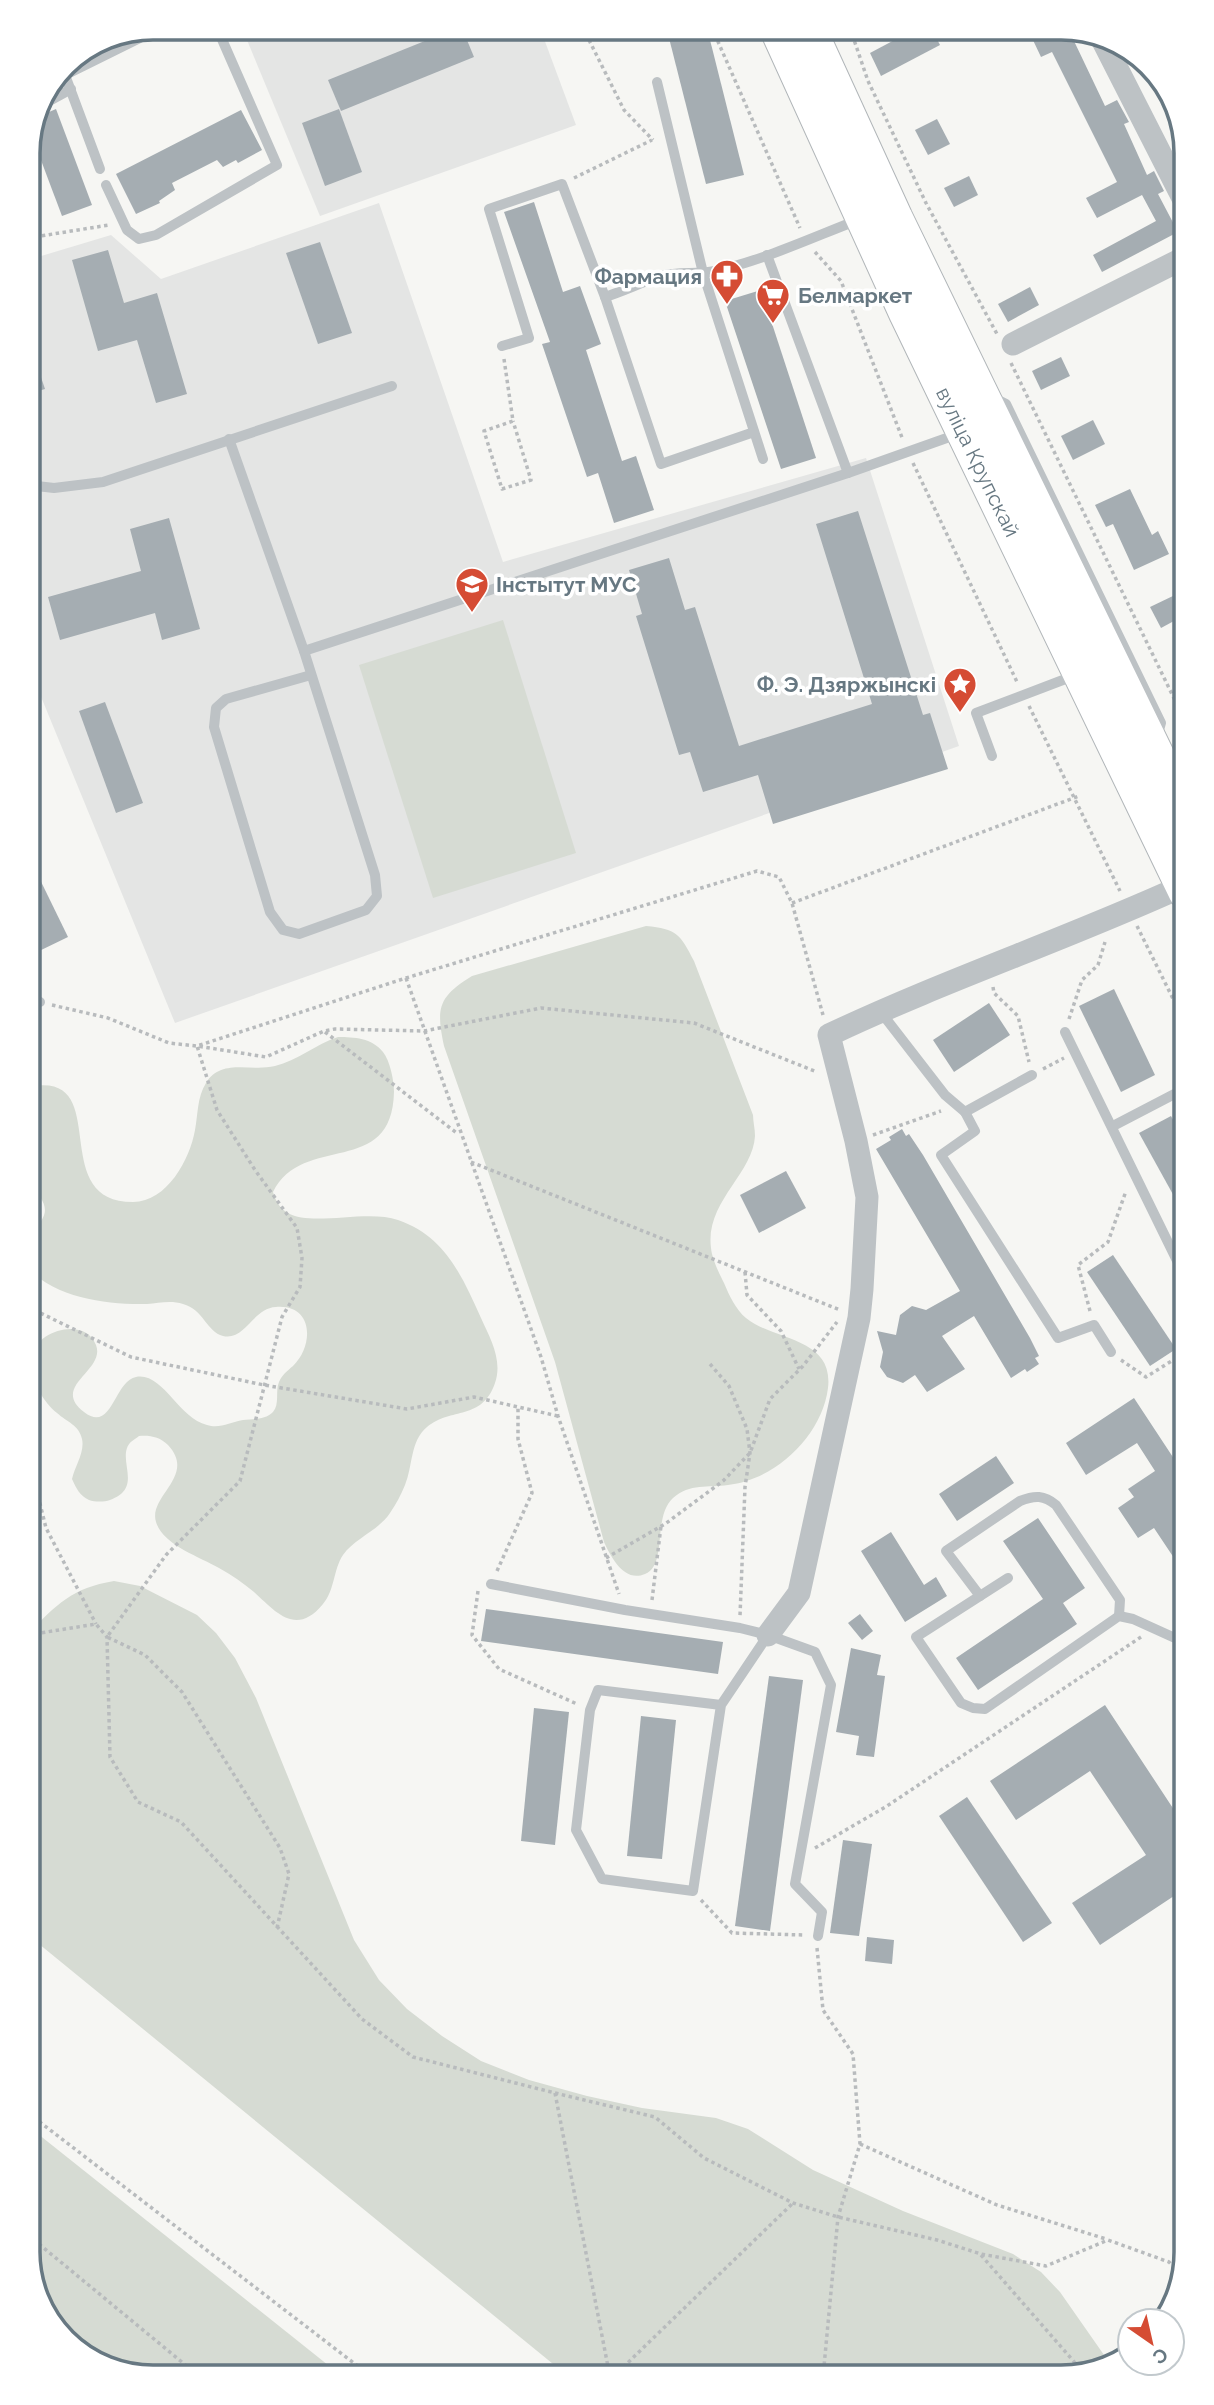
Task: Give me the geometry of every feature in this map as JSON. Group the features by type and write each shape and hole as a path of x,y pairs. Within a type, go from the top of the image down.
{"main road":[{"name":"вуліца Крупскай","path":"783,40 876,213 978,390 1096,667 1174,864"},
{"name":"вуліца Крупскай","path":"812,40 876,213 964,432 1096,667 1154,750 1174,790"}],"street":[{"path":"1108,51 1174,180"},
{"path":"1007,347 1174,263"},
{"path":"768,1635 799,1593 859,1318 862,1289 867,1197 829,1035 880,1011 1174,893"}],"lane":[{"path":"106,185 127,230 139,239 156,235 278,165 223,40"},
{"path":"80,68 132,42"},
{"path":"67,80 100,169"},
{"path":"657,82 703,273 762,458"},
{"path":"56,97 71,89"},
{"path":"502,346 529,338 489,209 562,184 605,297 662,464 754,432"},
{"path":"605,297 629,290 659,276 703,273 767,255 876,213"},
{"path":"767,255 848,473"},
{"path":"40,486 54,488 103,482 392,386"},
{"path":"978,390 1006,404 1018,428 1161,723 1154,750"},
{"path":"304,651 848,473 964,432"},
{"path":"229,439 304,651 375,875 377,896 366,910 299,934 283,930 270,912 214,727 216,709 226,699 311,675"},
{"path":"992,756 976,713 1096,667"},
{"path":"880,1011 945,1096 961,1109 975,1131 941,1155 1058,1338 1094,1325 1111,1352"},
{"path":"1065,1032 1174,1254"},
{"path":"961,1109 1032,1075"},
{"path":"1113,1126 1174,1094"},
{"path":"979,1596 946,1551 1020,1501 1034,1496 1047,1497 1056,1505 1121,1600 1119,1616"},
{"path":"1008,1577 916,1637 961,1703 973,1708 985,1709 1119,1616 1133,1619 1174,1637"},
{"path":"491,1584 625,1610 740,1628 768,1635 815,1653 831,1685 795,1884 822,1912 818,1936"},
{"path":"721,1705 598,1690 590,1710 576,1830 602,1879 692,1891 721,1705 768,1635"}],"path":[{"path":"589,40 624,110 653,140"},
{"path":"717,40 805,241 841,281 908,452 1073,798 1122,914 1174,1004"},
{"path":"854,40 868,81 926,203 1007,347 1174,698"},
{"path":"562,184 670,134"},
{"path":"40,237 124,223"},
{"path":"502,346 513,421 531,480 502,489 484,431 513,421"},
{"path":"792,904 1079,796"},
{"path":"197,1046 406,978 757,871 779,877 792,904 829,1035"},
{"path":"1065,1032 1082,980 1098,965 1122,914"},
{"path":"990,967 994,993 1018,1016 1032,1075 1075,1052"},
{"path":"406,978 541,1357 558,1416 625,1610"},
{"path":"40,1002 108,1018 169,1044 266,1057 335,1028 424,1031 541,1009 694,1023 841,1082"},
{"path":"324,1031 460,1135"},
{"path":"197,1046 217,1110 255,1170 297,1227 302,1258 300,1287 282,1317 240,1481 166,1555 107,1637 110,1757 138,1802 181,1822 362,2020 414,2057 655,2117 704,2158 793,2203 838,2217 937,2240 981,2254 1046,2266 1108,2239"},
{"path":"856,1141 961,1109"},
{"path":"470,1161 845,1312 799,1369 770,1399 750,1453 745,1487 740,1628"},
{"path":"1094,1325 1078,1265 1108,1242 1134,1170"},
{"path":"745,1272 747,1294 781,1331 799,1369"},
{"path":"40,1313 131,1357 264,1385 407,1409 474,1397 558,1416"},
{"path":"1111,1352 1146,1377 1174,1360"},
{"path":"710,1364 729,1387 747,1429 750,1453"},
{"path":"606,1558 661,1526 723,1481 750,1453"},
{"path":"40,1504 46,1528 96,1624 107,1637 145,1655 182,1692 281,1849 289,1874 277,1928"},
{"path":"650,1612 661,1526"},
{"path":"40,1633 96,1624"},
{"path":"800,1857 887,1806 1154,1628"},
{"path":"692,1891 732,1933 818,1936 817,1958 823,2010 853,2054 860,2144 838,2217 824,2365"},
{"path":"555,2093 610,2365"},
{"path":"40,2122 356,2365"},
{"path":"860,2144 997,2205 1108,2239 1169,2262 1173,2266"},
{"path":"624,2365 793,2203"},
{"path":"40,2245 185,2365"},
{"path":"981,2254 1076,2364"}],"shaded area":[{"path":"247,40 544,40 576,125 320,216"},
{"name":"Інстытут МУС","path":"379,203 503,562 866,458 959,746 175,1023 40,694 40,256 111,235 161,279"},
{"path":"503,620 576,853 433,898 359,665"},
{"path":"646,926 676,934 689,952 753,1115 755,1136 752,1150 715,1216 711,1232 711,1248 716,1266 733,1302 746,1318 758,1326 800,1342 822,1359 827,1371 828,1388 816,1423 793,1453 779,1465 746,1481 693,1488 673,1498 663,1517 656,1561 652,1569 637,1576 619,1567 604,1542 555,1362 444,1046 440,1013 452,990 472,976"},
{"path":"338,1037 356,1038 379,1047 391,1071 394,1087 389,1119 378,1136 363,1146 304,1163 287,1174 273,1192 280,1207 298,1217 385,1217 414,1227 428,1236 450,1259 467,1287 494,1349 497,1374 489,1395 482,1403 465,1412 436,1421 422,1433 415,1446 408,1478 390,1513 343,1555 330,1593 323,1604 313,1614 295,1620 278,1613 237,1579 174,1544 160,1530 155,1512 175,1476 177,1466 175,1456 162,1440 139,1436 129,1444 125,1490 110,1500 89,1500 77,1489 72,1479 83,1444 80,1434 57,1413 40,1391 40,1342 51,1334 61,1330 82,1331 90,1336 96,1345 94,1363 75,1386 73,1394 75,1403 93,1417 107,1412 129,1381 136,1377 146,1377 163,1388 197,1421 221,1426 263,1418 273,1412 280,1380 300,1358 305,1348 307,1328 298,1312 276,1307 261,1313 237,1334 223,1336 183,1304 99,1301 67,1293 40,1279 40,1222 45,1209 40,1197 40,1087 54,1086 69,1097 76,1115 84,1161 91,1181 107,1196 133,1202 156,1195 175,1177 182,1166 195,1130 201,1094 212,1075 228,1068 283,1064"},
{"path":"114,1581 140,1586 197,1615 216,1633 235,1658 256,1698 354,1940 379,1980 407,2009 442,2036 481,2061 529,2080 642,2108 716,2118 748,2129 813,2170 903,2211 1013,2254 1041,2272 1060,2292 1105,2356 1083,2363 1060,2365 554,2365 40,1945 40,1622 66,1599 99,1584"},
{"path":"40,2136 328,2365 146,2365 110,2356 73,2332 55,2308 42,2274"}],"building":[{"path":"427,40 467,40 474,57 341,111 328,80"},
{"path":"670,40 710,40 744,175 706,184"},
{"path":"894,40 937,40 940,45 881,76 870,53"},
{"path":"1033,40 1074,41 1105,106 1117,100 1129,122 1124,124 1147,175 1154,171 1164,191 1158,194 1174,224 1174,234 1102,272 1093,255 1156,221 1142,195 1097,218 1086,198 1117,182 1052,52 1041,57"},
{"path":"56,109 92,205 62,216 40,158 48,112"},
{"path":"339,109 362,172 325,186 302,123"},
{"path":"241,110 262,150 238,163 236,160 223,167 217,160 172,183 175,190 159,201 160,203 136,214 116,174"},
{"path":"937,119 950,144 928,155 915,130"},
{"path":"969,176 978,195 954,207 944,188"},
{"path":"534,202 563,292 580,286 601,344 586,350 622,461 636,456 654,510 614,523 598,473 587,477 542,344 550,342 504,212"},
{"path":"320,242 352,333 318,344 286,253"},
{"path":"108,250 124,303 157,293 187,394 156,403 137,340 98,351 72,260"},
{"path":"1030,287 1039,305 1008,322 998,304"},
{"path":"761,290 816,458 781,469 725,301"},
{"path":"1061,357 1070,376 1041,390 1032,371"},
{"path":"40,374 45,389 40,390"},
{"path":"1093,420 1105,444 1073,460 1061,436"},
{"path":"1130,489 1152,535 1158,531 1169,554 1134,570 1113,524 1106,527 1095,505"},
{"path":"858,511 923,715 930,713 948,769 773,824 758,775 703,792 690,752 679,755 636,616 642,614 629,570 669,558 685,610 695,607 739,746 872,704 816,524"},
{"path":"169,518 200,629 162,640 155,613 60,640 48,597 141,571 130,529"},
{"path":"1174,595 1174,621 1161,628 1150,607"},
{"path":"105,702 143,803 116,813 79,711"},
{"path":"40,880 68,937 40,951"},
{"path":"1114,989 1155,1075 1121,1092 1079,1006"},
{"path":"989,1003 1010,1035 954,1072 933,1040"},
{"path":"1171,1116 1174,1122 1174,1196 1139,1133"},
{"path":"902,1129 906,1136 909,1134 923,1155 1030,1338 1039,1356 1035,1358 1039,1364 1027,1372 1025,1369 1011,1378 974,1316 942,1336 965,1369 927,1392 915,1375 903,1383 887,1377 880,1367 883,1352 877,1331 896,1335 900,1315 912,1306 926,1310 960,1291 876,1149"},
{"path":"786,1171 806,1208 759,1233 740,1195"},
{"path":"1113,1255 1174,1346 1174,1350 1150,1366 1087,1272"},
{"path":"1134,1398 1174,1459 1174,1558 1154,1528 1138,1538 1118,1508 1134,1497 1128,1489 1155,1471 1137,1443 1086,1475 1066,1443"},
{"path":"996,1456 1014,1483 957,1521 939,1494"},
{"path":"1038,1518 1085,1588 1063,1603 1077,1624 978,1690 956,1658 1043,1599 1003,1541"},
{"path":"891,1532 924,1585 936,1577 947,1596 905,1622 861,1551"},
{"path":"486,1609 723,1642 718,1674 481,1641"},
{"path":"860,1614 873,1631 862,1640 848,1623"},
{"path":"851,1648 881,1655 877,1675 885,1676 874,1757 856,1755 859,1736 836,1732"},
{"path":"769,1676 803,1680 770,1931 735,1926"},
{"path":"1105,1705 1174,1810 1174,1896 1100,1945 1072,1903 1146,1855 1090,1771 1016,1820 990,1781"},
{"path":"534,1708 569,1712 555,1845 521,1841"},
{"path":"641,1716 676,1720 662,1859 627,1856"},
{"path":"967,1797 1052,1923 1023,1942 939,1816"},
{"path":"843,1840 872,1844 859,1936 830,1933"},
{"path":"867,1937 894,1940 892,1964 865,1961"}],"place":[{"name":"Фармация","path":"727,306"},
{"name":"Белмаркет","path":"773,325"},
{"name":"Інстытут МУС","path":"472,614"},
{"name":"Ф. Э. Дзяржынскі","path":"960,714"}]}
